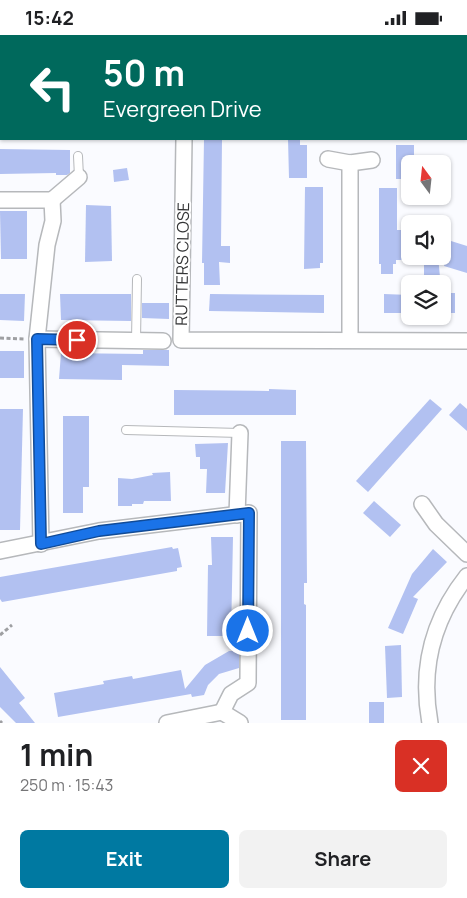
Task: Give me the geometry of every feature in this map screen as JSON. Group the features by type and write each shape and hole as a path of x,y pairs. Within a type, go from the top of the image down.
{"street":[{"name":"RUTTERS CLOSE","path":"184,140 182,340 350,339 467,341"},
{"path":"328,159 350,163 372,160"},
{"path":"350,163 350,339"},
{"path":"0,200 52,200 82,176"},
{"path":"41,544 37,339 47,245 53,221 52,200"},
{"path":"37,339 163,341"},
{"path":"237,515 240,433"},
{"path":"422,504 436,524 467,554"},
{"path":"0,551 99,531 249,513 248,683 232,694 222,712"},
{"path":"430,723 426,690 428,656 440,620 467,576"},
{"path":"167,723 222,712 240,723"}],"lane":[{"path":"78,156 82,176"},
{"path":"136,341 137,279"},
{"path":"126,430 240,433"}],"path":[{"path":"0,338 37,339"},
{"path":"0,635 12,625"}],"building":[{"path":"204,140 222,140 221,246 230,246 230,263 219,262 220,285 204,285 204,263 202,263"},
{"path":"288,140 300,140 300,145 307,145 307,178 289,178"},
{"path":"396,145 414,145 414,155 401,155 401,179 396,179"},
{"path":"0,149 70,150 70,173 67,175 56,175 56,173 0,174"},
{"path":"127,168 129,180 114,182 113,170"},
{"path":"305,187 323,187 323,263 320,263 320,268 304,269"},
{"path":"379,188 397,188 397,230 401,230 401,260 396,260 396,264 393,264 393,274 381,274 381,264 379,264"},
{"path":"86,205 111,206 112,261 85,262"},
{"path":"0,211 27,211 27,259 1,259"},
{"path":"451,241 467,246 467,273 444,266 451,265"},
{"path":"424,265 439,265 440,275 424,275"},
{"path":"451,293 455,293 455,313 451,313"},
{"path":"0,294 25,294 24,321 0,320"},
{"path":"60,294 131,294 131,321 61,320"},
{"path":"210,294 324,295 324,313 209,311"},
{"path":"384,294 401,295 401,313 384,313"},
{"path":"142,303 169,303 169,319 142,318"},
{"path":"143,350 169,350 169,366 122,365 122,380 59,379 61,353 143,354"},
{"path":"0,351 24,351 24,378 0,378"},
{"path":"269,389 296,390 296,415 174,415 174,390 269,391"},
{"path":"430,399 442,409 368,492 356,481"},
{"path":"460,403 467,409 467,431 449,415"},
{"path":"0,409 23,409 20,530 0,530"},
{"path":"63,416 89,416 89,487 83,487 83,513 63,513"},
{"path":"281,441 306,441 307,583 304,583 304,604 306,605 306,720 281,720"},
{"path":"228,443 225,493 206,493 207,469 200,469 200,457 196,457 195,444"},
{"path":"170,472 171,501 144,501 143,504 118,506 118,478 132,479 153,475 152,473"},
{"path":"374,501 401,525 390,537 363,513"},
{"path":"211,537 233,537 231,636 207,636 208,565 212,565"},
{"path":"172,547 173,549 178,548 182,567 177,568 177,571 2,602 0,599 0,577"},
{"path":"433,549 447,562 413,597 418,599 403,634 388,628 412,574"},
{"path":"401,645 402,697 387,698 385,646"},
{"path":"229,651 239,651 239,668 219,674 208,685 204,695 192,697 191,694 58,717 54,693 104,684 103,681 132,676 133,679 181,670 185,689 205,665"},
{"path":"0,667 25,698 19,703 35,723 16,723 0,707"},
{"path":"369,702 384,702 384,723 369,723"}],"route":[{"path":"77,340 37,339 41,544 99,531 249,513 248,631"}]}
